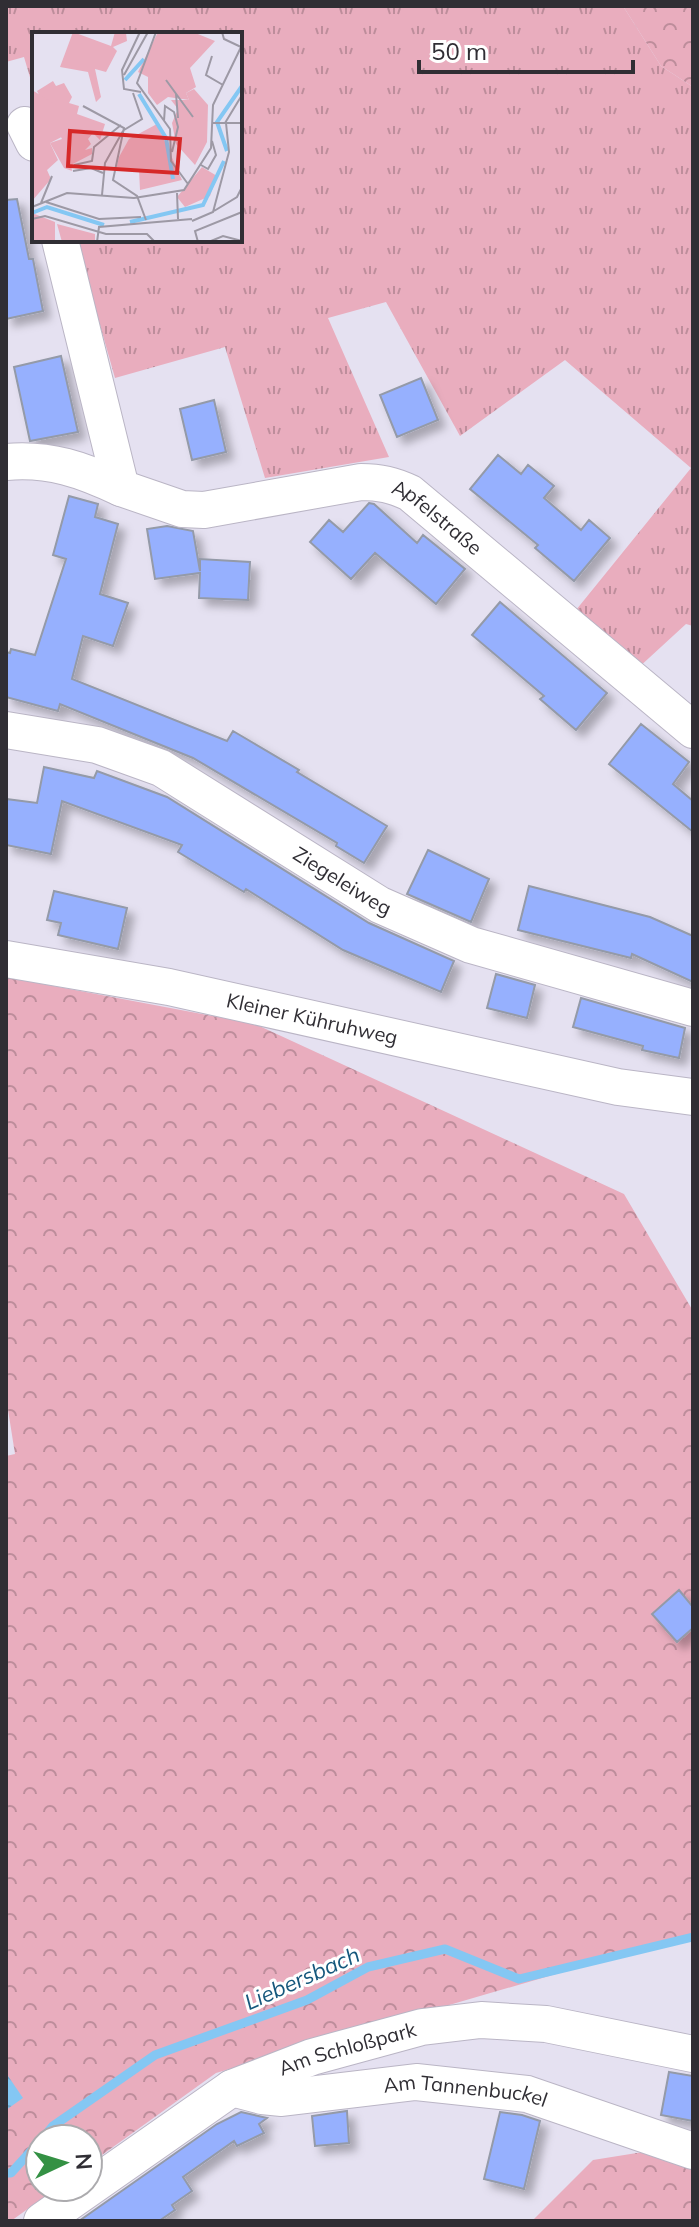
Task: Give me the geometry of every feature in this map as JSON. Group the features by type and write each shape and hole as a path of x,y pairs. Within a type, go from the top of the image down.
{"street":[{"path":"60,242 121,488"},
{"name":"Apfelstraße","path":"6,462 26,460 78,468 121,488 193,510 361,482 387,483 410,493 693,730"},
{"name":"Ziegeleiweg","path":"6,730 97,745 161,768 380,905 471,945 693,1008"},
{"name":"Kleiner Kühruhweg","path":"9,960 169,987 618,1087 693,1097"},
{"name":"Am Schloßpark","path":"42,2221 232,2088 326,2053 422,2027 481,2020 546,2024 693,2054"},
{"name":"Am Tannenbuckel","path":"232,2088 282,2098 416,2082 527,2094 693,2151"}],"green space":[{"path":"6,6 623,6 661,66 693,87 693,626 686,624 637,669 572,615 691,468 565,360 460,436 386,302 328,318 389,457 265,478 225,347 115,378 77,242 242,242 242,32 32,32 32,84 24,57 6,62"},
{"path":"623,6 693,6 693,87 661,66"},
{"path":"6,977 255,1024 624,1194 693,1311 693,1934 216,2073 104,2154 104,2123 24,2123 24,2203 36,2203 11,2221 6,2221 6,1456 15,1454 6,1397"},
{"path":"693,2144 693,2221 532,2221 593,2160"}],"water":[{"path":"6,2073 23,2098 6,2110"}],"building":[{"path":"17,199 43,311 6,319 6,200"},
{"path":"61,356 78,432 30,441 14,367"},
{"path":"421,378 438,420 397,437 380,395"},
{"path":"214,400 226,452 192,460 180,409"},
{"path":"498,455 521,474 528,465 554,486 544,498 581,530 589,520 610,538 574,581 535,548 538,545 470,489"},
{"path":"69,496 98,504 95,517 118,524 100,594 128,603 113,646 83,636 72,679 227,741 233,731 299,770 297,772 387,826 364,863 336,846 337,843 193,758 60,704 58,711 6,697 6,652 10,653 11,649 35,655 66,559 53,555"},
{"path":"369,503 374,504 417,543 423,535 465,569 436,604 375,553 351,579 310,542 329,520 343,532"},
{"path":"167,526 193,531 200,571 200,559 250,562 248,600 199,598 200,573 155,579 147,529"},
{"path":"500,602 607,693 576,730 540,699 544,696 472,635"},
{"path":"641,724 689,762 673,784 693,801 693,832 609,764"},
{"path":"44,767 94,778 97,771 167,797 369,923 454,961 441,992 343,950 246,889 244,892 178,852 182,845 62,801 51,854 6,845 6,799 37,803"},
{"path":"428,850 489,879 471,922 407,894"},
{"path":"529,886 650,917 693,936 693,982 632,954 631,958 518,930"},
{"path":"54,891 127,908 118,949 58,935 61,923 47,920"},
{"path":"496,974 535,985 527,1018 487,1008"},
{"path":"581,998 685,1028 679,1058 642,1050 643,1046 573,1027"},
{"path":"679,1590 693,1607 693,1628 677,1642 652,1614"},
{"path":"669,2072 693,2076 693,2121 661,2115"},
{"path":"347,2111 349,2143 315,2146 312,2116"},
{"path":"241,2112 267,2118 259,2124 264,2133 237,2146 234,2141 183,2177 192,2191 172,2205 175,2210 159,2221 79,2221 217,2124"},
{"path":"500,2112 540,2121 524,2189 484,2179"}],"waterway":[{"name":"Liebersbach","path":"57,2123 155,2055 307,2000 368,1967 445,1949 519,1979 693,1937"},
{"name":"Liebersbach","path":"6,2173 11,2173 24,2159"}]}
